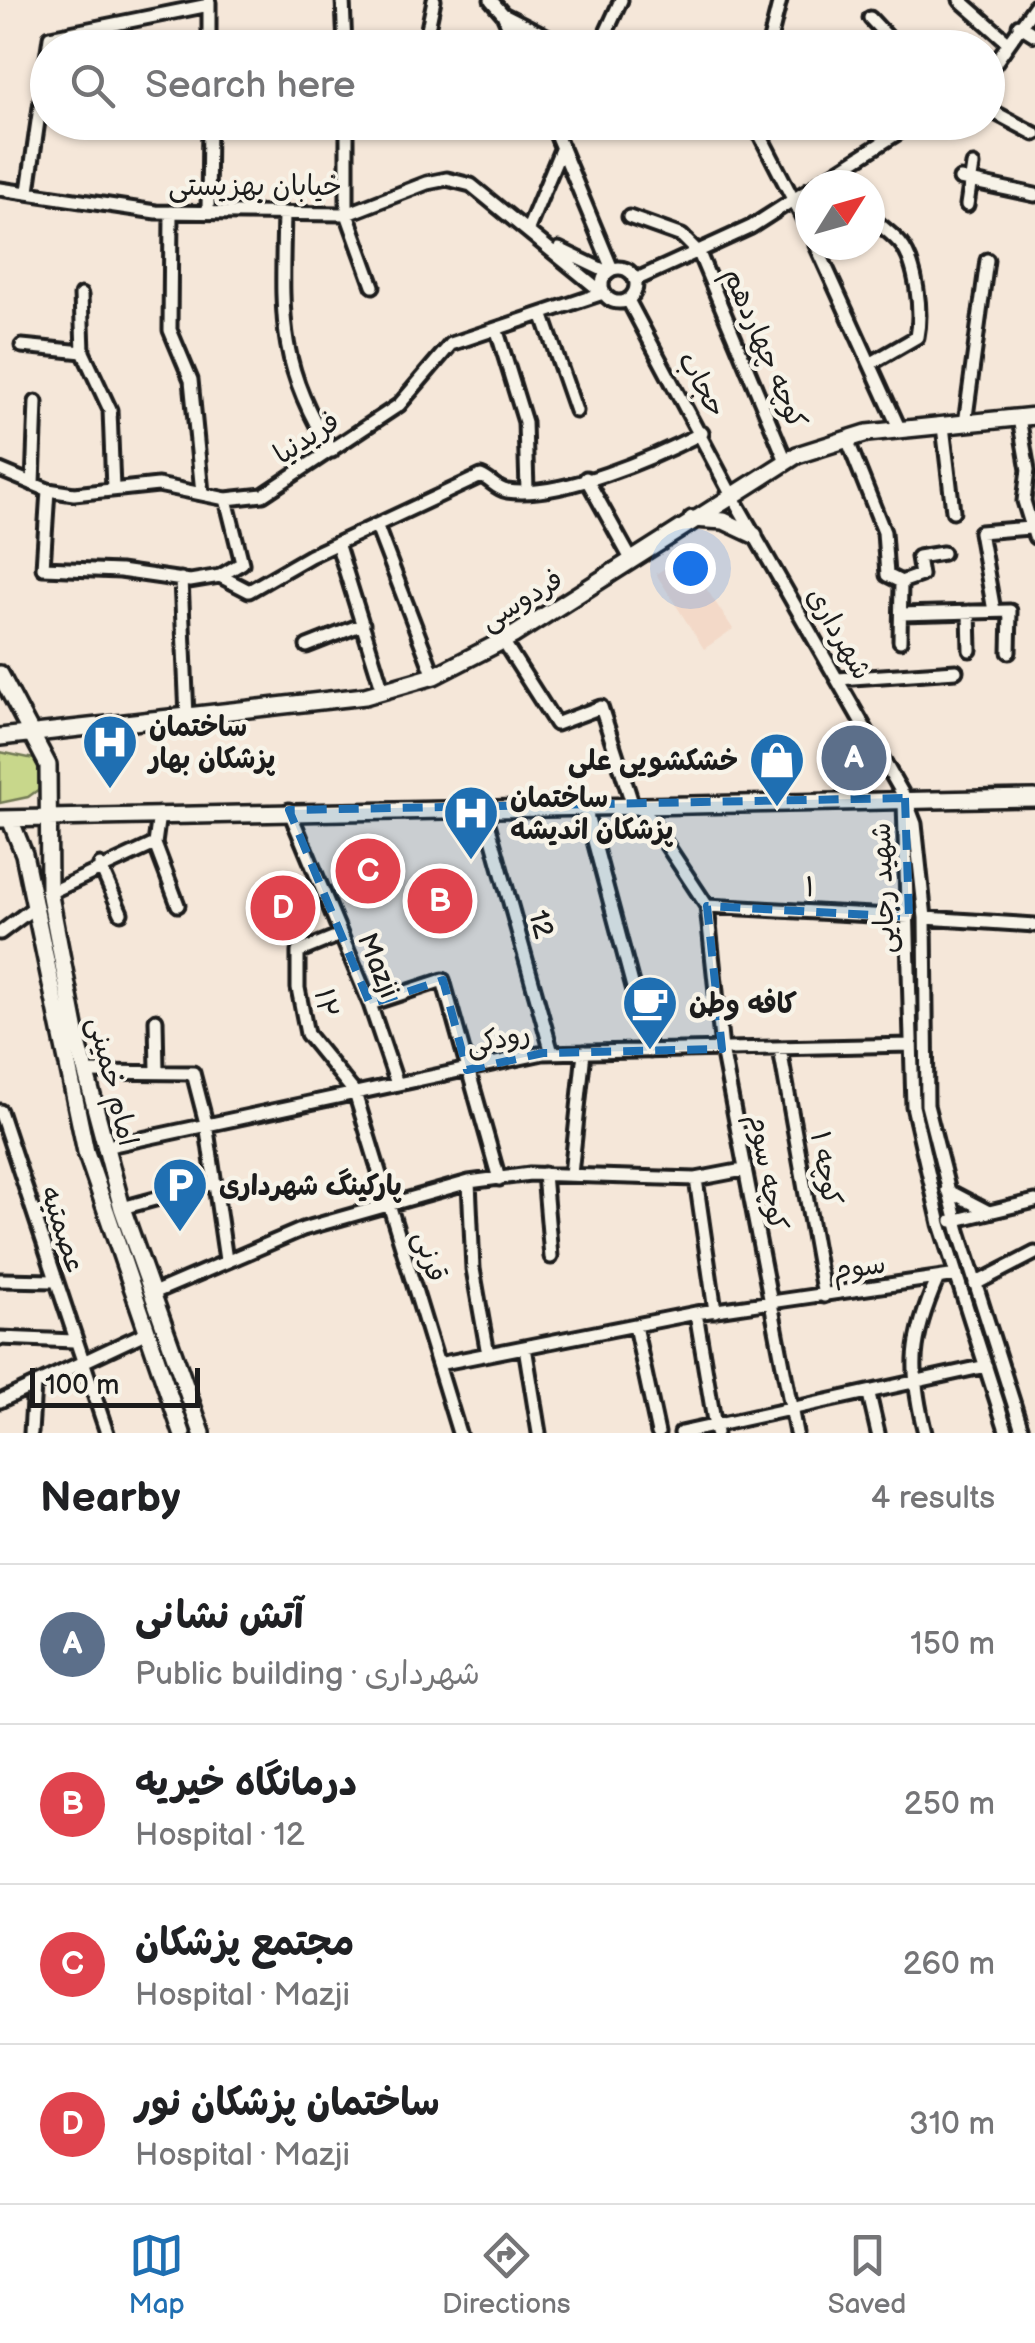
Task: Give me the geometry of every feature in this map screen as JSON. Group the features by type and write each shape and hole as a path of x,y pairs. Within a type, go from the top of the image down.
{"main road":[{"name":"فردوسی","path":"0,737 384,690 434,676 502,641 786,461 847,440 900,430 1027,417"},
{"path":"692,520 724,521 754,535"},
{"name":"امام خمینی","path":"0,674 48,765 49,892 86,1072 122,1208 202,1433"},
{"path":"5,819 289,810 1035,798"},
{"name":"امام خمینی","path":"5,819 24,854 32,909 86,1152 182,1433"}],"street":[{"path":"154,0 159,15"},
{"path":"344,0 345,30"},
{"path":"428,30 434,0"},
{"path":"491,0 510,30"},
{"path":"607,30 620,0"},
{"path":"772,30 780,0"},
{"path":"960,0 994,30"},
{"path":"85,30 209,2 209,30"},
{"path":"1005,46 1035,6"},
{"path":"503,14 535,30"},
{"path":"870,18 881,30"},
{"path":"1018,25 1035,35"},
{"path":"1005,118 1035,134"},
{"path":"28,190 35,140"},
{"path":"208,140 208,212"},
{"path":"347,140 347,214 373,286"},
{"path":"559,140 614,270 635,280"},
{"path":"763,140 795,198"},
{"path":"844,170 888,140"},
{"path":"528,229 562,147"},
{"path":"967,206 965,180 973,165"},
{"name":"خیابان بهزیستی","path":"0,189 171,212 347,214 402,190 448,179 472,186 604,294"},
{"path":"965,180 1035,195"},
{"path":"614,270 602,282 604,294 612,301 628,300 635,280 699,253 795,201"},
{"path":"171,212 170,330 191,380 202,493"},
{"path":"284,214 283,335 308,413 332,451"},
{"path":"629,217 682,236 699,253"},
{"path":"870,364 918,336 920,325 908,259 901,244 885,230"},
{"name":"خیابان بهزیستی","path":"546,243 614,270"},
{"name":"کوچه چهاردهم","path":"699,253 786,461"},
{"path":"823,260 900,430"},
{"path":"964,424 987,260"},
{"name":"فریدنیا","path":"0,470 48,490 74,494 158,485 226,499 263,495 399,404 451,344 604,294"},
{"path":"81,295 82,352 110,410 113,489"},
{"name":"حجاب","path":"628,300 731,494"},
{"path":"543,316 576,410"},
{"path":"497,331 525,422 527,491"},
{"path":"22,346 82,352"},
{"path":"33,484 36,402"},
{"path":"994,611 980,532 1032,533 1024,501 1027,417"},
{"path":"943,426 953,511"},
{"path":"220,576 249,590 480,476 506,491 527,491 649,460 702,433"},
{"path":"847,440 884,532 887,576 902,582 921,575 918,556 942,553"},
{"path":"586,478 631,559"},
{"path":"48,490 43,568 120,570 181,579 220,576 242,563 226,499"},
{"name":"شهرداری","path":"731,494 905,798"},
{"path":"377,527 434,676"},
{"path":"338,546 384,690"},
{"path":"181,579 187,717"},
{"path":"900,641 902,582"},
{"path":"900,614 1010,611 1010,652"},
{"path":"969,612 970,650"},
{"path":"307,646 363,624"},
{"path":"502,641 556,724 602,707 637,806 707,906"},
{"path":"838,679 956,671"},
{"name":"شهید رجایی","path":"905,798 902,821 910,917 913,1106 940,1224 1007,1433"},
{"name":"شهید رجایی","path":"905,798 915,824 925,918 927,1104 947,1190 1022,1433"},
{"path":"585,807 650,1051"},
{"name":"12","path":"484,809 552,1053"},
{"name":"Mazji","path":"289,810 370,1004 396,1084"},
{"path":"159,814 155,844 178,906"},
{"path":"49,892 155,844"},
{"path":"100,866 121,914"},
{"name":"۱","path":"707,906 910,917"},
{"name":"کوچه سوم","path":"707,906 722,1050 768,1304 796,1433"},
{"path":"0,933 32,909"},
{"path":"925,918 1035,925"},
{"name":"۱۲","path":"340,935 298,952 298,988 307,1034 354,1093"},
{"path":"370,1004 442,980 499,1179"},
{"path":"156,1020 157,1071"},
{"name":"رودکی","path":"104,1147 552,1053 910,1045"},
{"name":"۱ کوچه","path":"780,1049 824,1296"},
{"path":"572,1174 584,1052"},
{"path":"86,1072 192,1074 206,1124 226,1260"},
{"name":"قرنی","path":"354,1093 460,1433"},
{"name":"عصمتیه","path":"0,1112 106,1433"},
{"path":"151,1294 303,1229 469,1182 544,1174 644,1181 696,1180 744,1170"},
{"path":"544,1174 551,1257"},
{"path":"696,1180 715,1311"},
{"path":"469,1182 474,1270 488,1354"},
{"path":"122,1208 214,1183"},
{"path":"947,1190 989,1212"},
{"path":"940,1224 1035,1202"},
{"path":"976,1284 1035,1254"},
{"name":"سوم","path":"438,1364 696,1313 957,1275"},
{"path":"0,1280 54,1280"},
{"path":"926,1433 912,1382 917,1326 937,1280"},
{"path":"696,1313 715,1429"},
{"path":"634,1326 658,1433"},
{"path":"0,1400 145,1333"},
{"path":"0,1338 74,1341"},
{"path":"525,1347 539,1433"},
{"path":"682,1433 715,1429 986,1366"},
{"path":"30,1433 34,1384"},
{"path":"868,1394 878,1433"}],"highlighted area":[{"path":"905,798 909,917 707,906 722,1049 543,1053 467,1070 443,980 370,1004 289,810"}],"shaded area":[{"path":"684,555 733,629 704,649 656,574"}],"green space":[{"path":"0,752 39,760 42,787 28,797 0,803"}],"place":[{"name":"آتش نشانی","path":"854,758"},
{"name":"ساختمان پزشکان بهار","path":"110,791"},
{"name":"خشکشویی علی","path":"777,809"},
{"name":"ساختمان پزشکان اندیشه","path":"471,862"},
{"name":"مجتمع پزشکان","path":"368,871"},
{"name":"درمانگاه خیریه","path":"440,901"},
{"name":"ساختمان پزشکان نور","path":"283,908"},
{"name":"کافه وطن","path":"650,1052"},
{"name":"پارکینگ شهرداری","path":"180,1234"}]}
